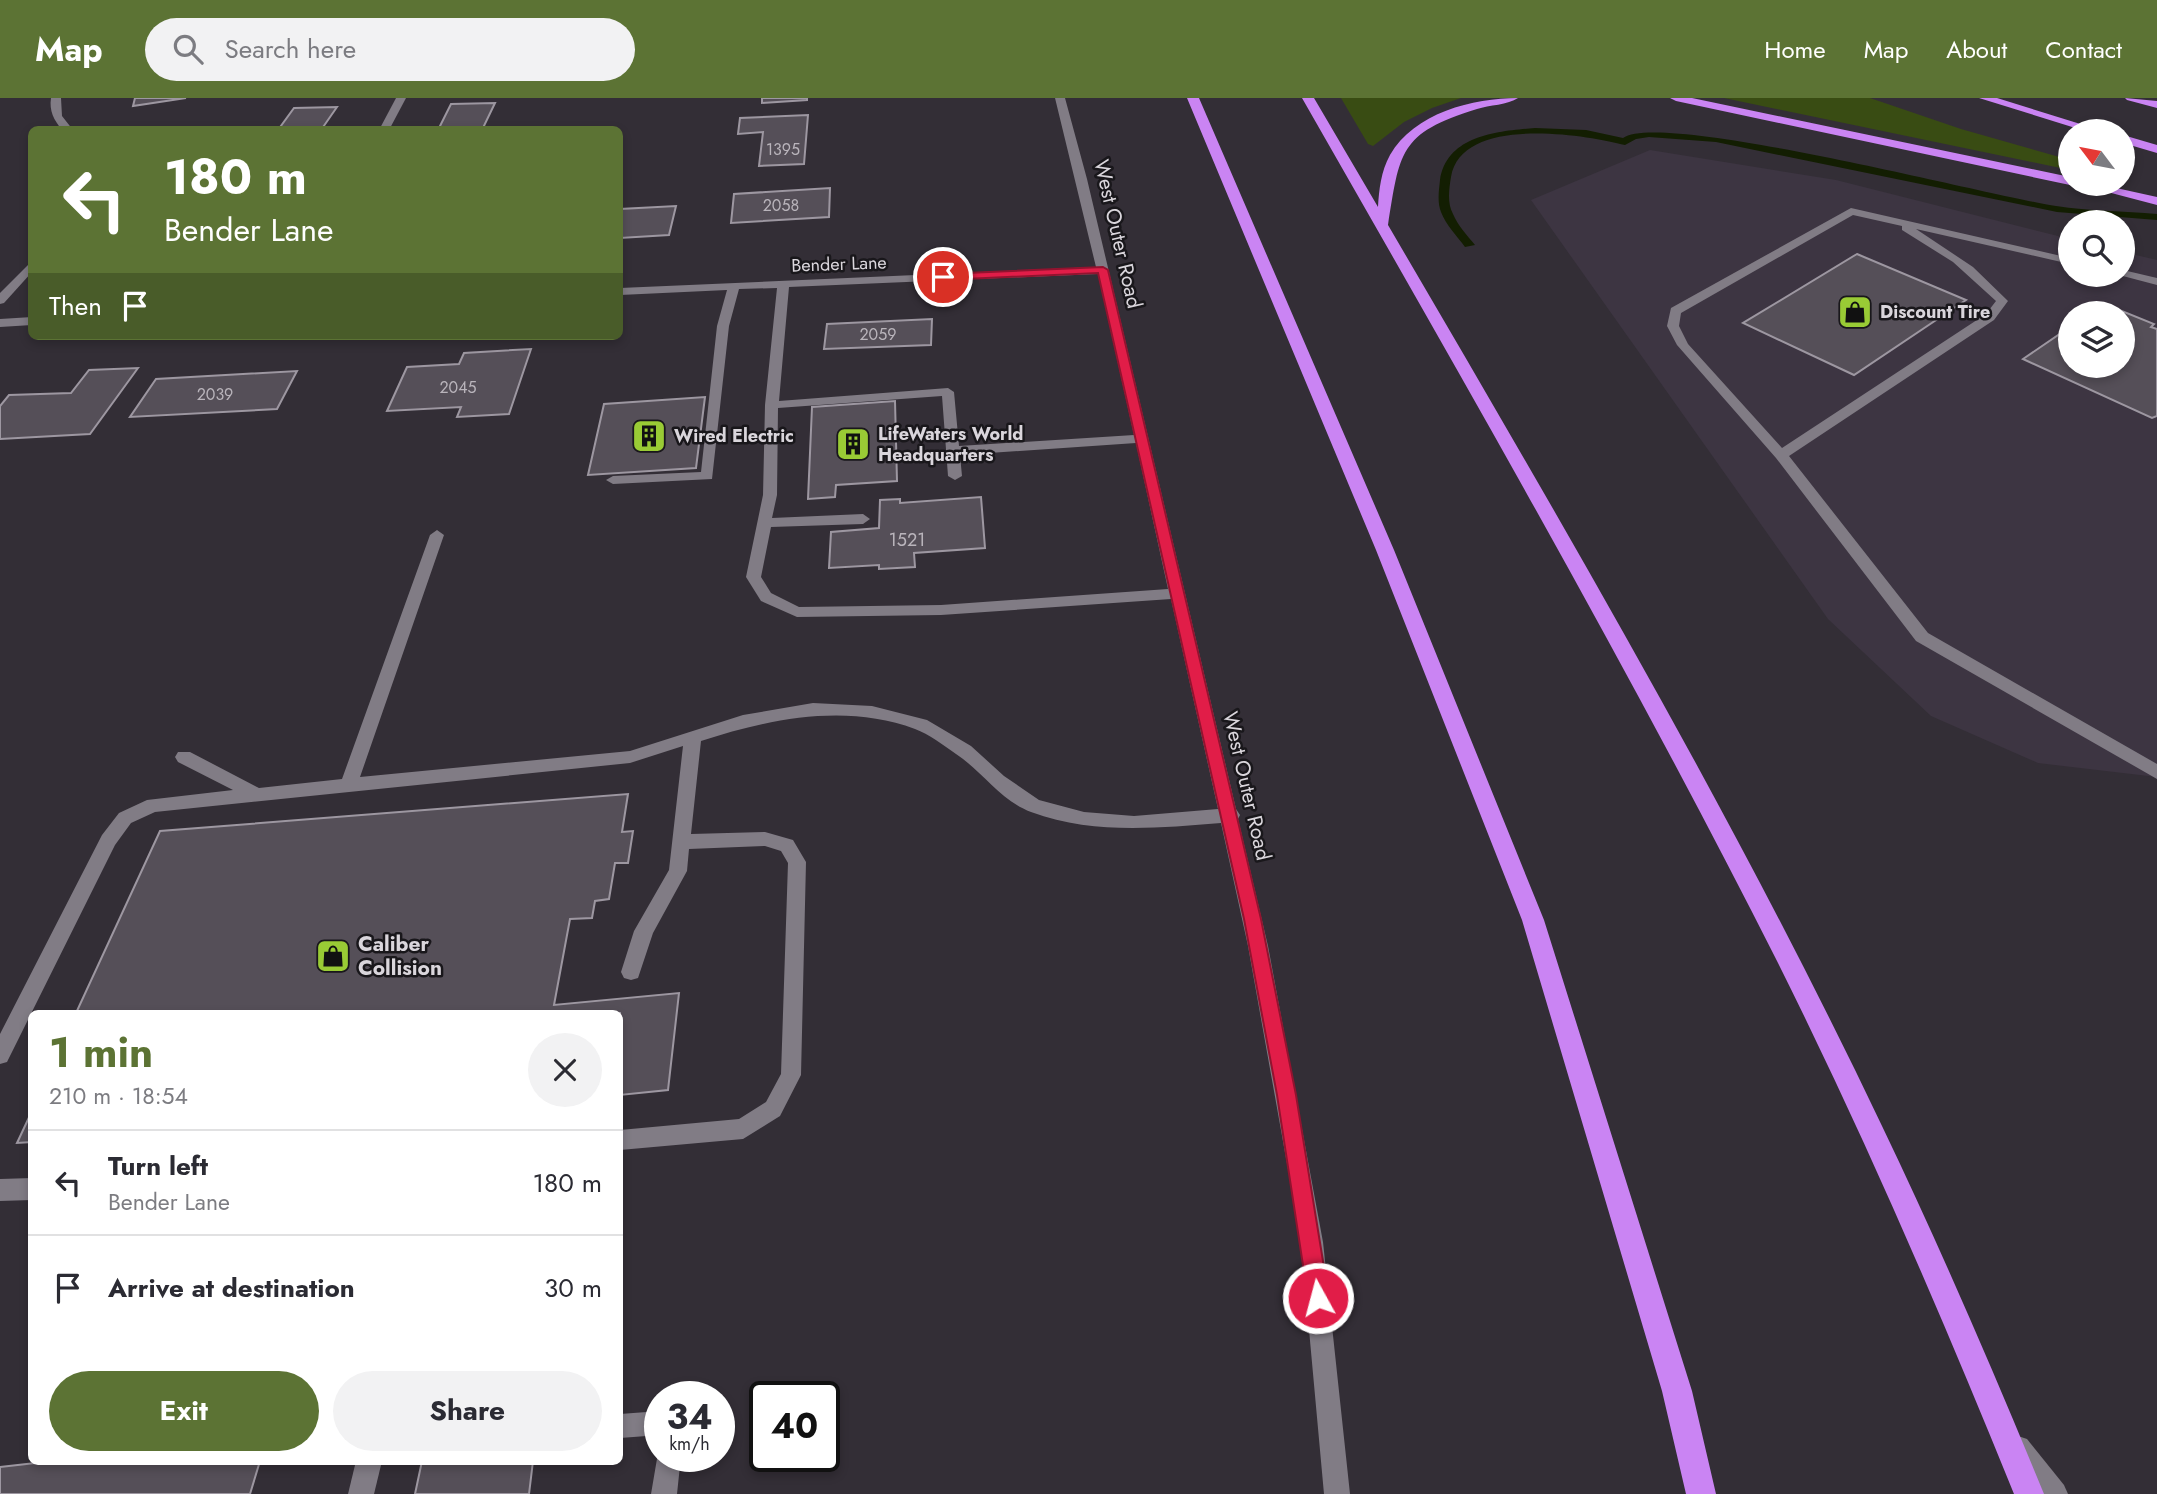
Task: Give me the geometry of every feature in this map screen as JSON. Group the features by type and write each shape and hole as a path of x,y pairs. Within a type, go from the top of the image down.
{"highway":[{"path":"1193,98 1380,538 1533,920 1677,1391 1701,1494"},
{"path":"1308,98 1572,558 1744,869 1844,1070 2005,1432 2029,1494"},
{"path":"1381,225 1392,164 1396,154 1412,137 1439,119 1474,106 1511,98"},
{"path":"1676,98 2058,178"},
{"path":"1985,98 2058,120"},
{"path":"2131,98 2157,105"},
{"path":"2135,143 2157,149"},
{"path":"2135,196 2157,201"}],"street":[{"path":"56,98 54,106 65,126"},
{"path":"386,126 401,98"},
{"name":"West Outer Road","path":"1060,98 1231,815 1287,1095 1312,1242 1337,1494"},
{"path":"2058,258 1851,211 1675,311 1673,326 1684,345 1781,455 1922,637 2157,772"},
{"path":"1781,455 1826,428 1990,317 2002,301 1987,283 1944,250 1892,219"},
{"path":"0,300 28,268"},
{"name":"Bender Lane","path":"623,290 1103,270"},
{"path":"2135,276 2157,282"},
{"path":"783,284 772,405 770,495 753,577 766,597 797,611 941,610 1178,593"},
{"path":"613,480 707,476 723,326 734,286"},
{"path":"0,323 28,321"},
{"path":"772,405 948,392 955,477"},
{"path":"952,451 1142,439"},
{"path":"764,523 863,519"},
{"path":"348,785 436,535"},
{"path":"0,1055 108,840 125,818 153,805 630,757 743,721 813,709 872,712 921,724 965,751 998,780 1034,806 1084,820 1134,823 1231,815"},
{"path":"631,972 644,930 678,872 693,735"},
{"path":"184,757 256,794"},
{"path":"623,1140 743,1129 774,1109 791,1074 797,862 787,845 765,839 683,842"},
{"path":"0,1191 28,1189"},
{"path":"623,1426 644,1424"},
{"path":"2005,1432 2055,1494"},
{"path":"361,1494 368,1465"},
{"path":"664,1494 666,1472"}],"shaded area":[{"path":"1650,150 1836,180 2058,236 2058,287 2135,287 2135,255 2157,260 2157,777 2038,763 1931,716 1828,619 1531,200"}],"green space":[{"path":"1341,98 1461,98 1404,122 1373,146 1368,144"},
{"path":"1724,98 1870,98 1961,129 2058,157 2058,168"}],"building":[{"path":"135,98 186,98 133,106"},
{"path":"762,98 807,98 807,100 762,103"},
{"path":"495,103 484,126 440,126 451,104"},
{"path":"337,107 324,126 281,126 294,108"},
{"path":"808,115 804,164 759,166 763,132 738,134 740,118"},
{"path":"830,188 829,217 731,223 734,194"},
{"path":"676,206 669,235 623,238 623,209"},
{"name":"Discount Tire","path":"1857,254 1966,300 1854,375 1743,323"},
{"path":"2135,316 2154,324 2151,327 2157,329 2157,416 2152,418 2065,378 2135,378"},
{"path":"932,319 931,345 824,349 827,324"},
{"path":"2058,335 2058,375 2023,359"},
{"path":"531,349 509,414 457,417 461,407 387,411 407,367 459,364 464,353"},
{"path":"138,368 90,434 0,439 0,406 9,395 71,393 89,370"},
{"path":"297,371 277,409 130,417 156,379"},
{"name":"Wired Electric","path":"705,397 696,468 588,475 604,404"},
{"name":"LifeWaters World Headquarters","path":"895,401 897,481 836,485 835,497 808,499 812,407"},
{"path":"981,497 985,548 914,553 915,567 879,569 879,565 829,568 831,532 879,528 880,500 900,499 900,503"},
{"name":"Caliber Collision","path":"628,794 622,832 633,831 628,863 615,863 609,899 595,901 592,918 570,919 554,1005 679,993 668,1090 623,1095 623,1010 77,1010 160,831"},
{"path":"28,1120 28,1142 17,1143"},
{"path":"28,1464 259,1465 250,1494 0,1494 0,1467"},
{"path":"421,1465 533,1465 529,1494 415,1494"}],"waterway":[{"path":"1469,245 1445,209 1445,182 1451,159 1467,145 1486,138 1535,131 1586,133 1625,142 1633,136 1649,134 1716,139 2057,209 2157,217"}],"place":[{"name":"Discount Tire","path":"1855,312"},
{"name":"Wired Electric","path":"649,436"},
{"name":"LifeWaters World Headquarters","path":"853,444"},
{"name":"Caliber Collision","path":"333,956"}],"route":[{"path":"943,277 1103,270 1253,919 1287,1095 1312,1242 1318,1298"}]}
